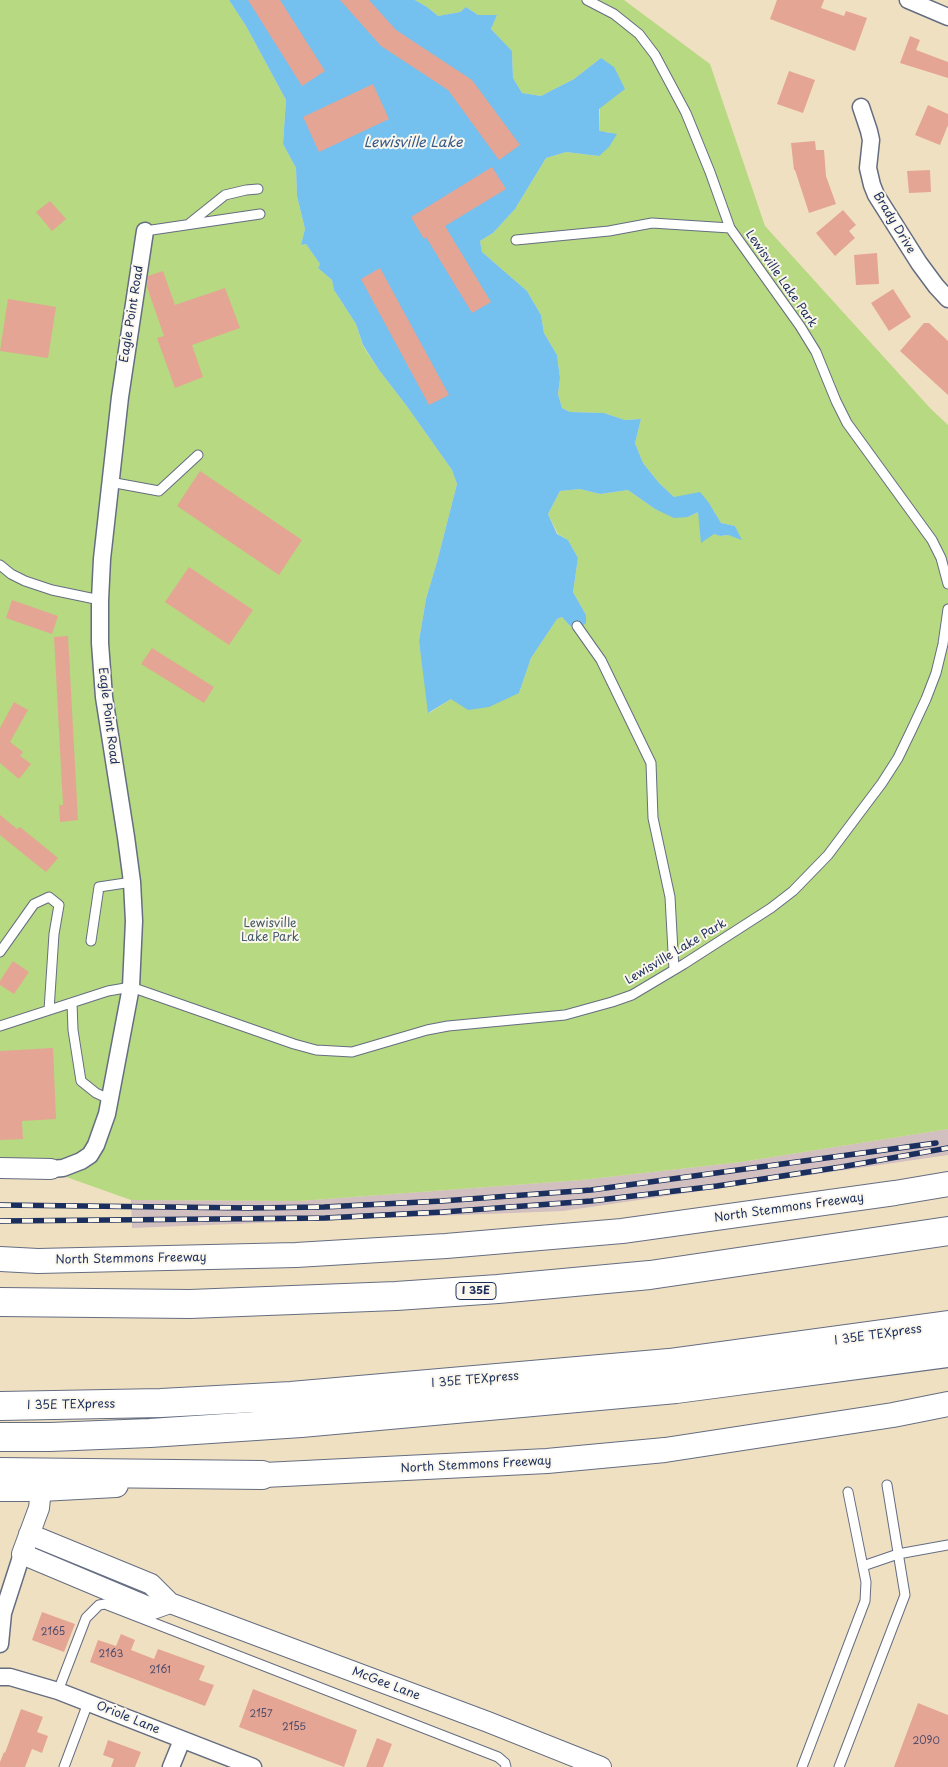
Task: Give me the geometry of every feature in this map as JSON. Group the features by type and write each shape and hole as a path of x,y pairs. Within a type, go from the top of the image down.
{"highway":[{"name":"I 35E","path":"0,1302 190,1304 387,1296 498,1289 650,1275 948,1231"},
{"name":"I 35E TEXpress","path":"0,1406 161,1403 291,1396 669,1363 946,1325"},
{"path":"0,1436 50,1437 150,1433 301,1423 676,1389 948,1353"},
{"path":"0,1472 262,1475"}],"main road":[{"name":"North Stemmons Freeway","path":"0,1260 38,1261 296,1254 446,1246 622,1231 948,1184"},
{"name":"North Stemmons Freeway","path":"0,1489 41,1489 262,1475 303,1475 547,1462 665,1450 893,1415 948,1404"}],"street":[{"path":"908,0 948,17"},
{"name":"Brady Drive","path":"861,107 871,140 868,168 876,195 919,263 948,299"},
{"name":"Eagle Point Road","path":"50,1169 70,1166 90,1155 96,1145 107,1114 131,987 134,921 132,882 104,698 100,643 100,600 110,482 120,397 145,231"},
{"path":"0,1168 50,1169"},
{"path":"0,1644 3,1613 38,1508 41,1489"},
{"name":"McGee Lane","path":"29,1534 151,1584 170,1603 488,1722 591,1765"},
{"name":"McGee Lane","path":"22,1554 153,1609 170,1603"},
{"name":"Oriole Lane","path":"0,1677 10,1677 58,1692 253,1767"},
{"path":"171,1767 182,1740"}],"lane":[{"name":"Lewisville Lake Park","path":"587,0 614,14 640,34 655,55 686,113 730,228 800,326 816,352 847,423 932,540 941,558 948,584"},
{"path":"189,224 224,195 258,189"},
{"path":"145,231 260,214"},
{"path":"516,240 609,231 652,223 730,228"},
{"path":"110,482 159,491 198,455"},
{"path":"1,569 25,582 100,600"},
{"name":"Lewisville Lake Park","path":"0,1026 108,991 131,987 294,1044 316,1050 352,1052 427,1030 448,1026 565,1015 632,995 765,913 793,891 828,855 898,758 926,699 943,644 948,609"},
{"path":"576,626 601,660 651,764 653,818 670,897 674,970"},
{"path":"92,941 99,887 132,882"},
{"path":"0,952 34,904 50,897 59,904 54,934 49,1010"},
{"path":"72,1003 73,1030 81,1081 96,1093 110,1099"},
{"path":"839,1767 905,1595 887,1485"},
{"path":"802,1767 865,1601 866,1582 848,1492"},
{"path":"863,1566 898,1554 948,1544"},
{"path":"58,1692 86,1618 99,1605 105,1604 480,1750 498,1758 505,1763 506,1767"},
{"path":"64,1767 88,1703"}],"shaded area":[{"path":"948,1129 948,1155 563,1211 132,1228 131,1200 299,1201 581,1180 741,1162"}],"green space":[{"name":"Lewisville Lake Park","path":"0,0 229,0 246,26 286,100 283,144 296,168 297,196 305,229 301,245 306,244 320,264 318,268 332,280 334,290 356,324 363,346 452,470 457,484 426,599 419,641 429,713 451,699 519,693 531,658 557,619 562,617 570,626 581,627 586,615 573,592 578,558 568,540 558,534 548,514 560,491 580,489 600,494 628,490 655,509 688,517 698,512 714,534 720,536 728,535 741,539 735,526 721,523 709,503 674,497 659,483 643,463 635,443 641,419 625,420 604,413 570,412 562,408 558,394 560,378 557,355 544,333 541,315 527,291 482,252 480,241 493,233 515,209 546,158 566,152 599,156 609,132 599,132 601,58 574,79 541,96 522,93 513,78 512,51 491,29 497,15 478,15 466,7 460,12 438,16 415,0 624,0 710,64 765,226 930,408 948,425 948,1129 741,1162 581,1180 299,1201 131,1200 24,1162 0,1160"}],"water":[{"name":"Lewisville Lake","path":"229,0 415,0 438,16 460,12 466,7 478,15 497,15 491,29 512,51 513,78 522,93 541,96 574,79 601,58 614,67 625,89 599,109 599,131 617,134 609,147 599,156 566,152 546,158 515,209 493,233 480,241 482,252 527,291 541,315 544,333 557,355 560,378 558,394 562,408 570,412 604,413 625,420 641,419 635,443 643,463 659,483 674,497 700,492 721,523 735,526 742,540 728,535 720,536 714,534 701,543 698,512 688,517 674,518 655,509 628,490 600,494 580,489 560,491 548,514 557,534 568,540 578,558 573,592 586,615 586,623 581,627 570,626 562,617 557,619 531,658 519,693 489,707 468,710 451,699 428,713 419,641 426,599 457,484 452,470 363,345 356,324 334,290 332,280 318,268 320,264 306,244 301,245 305,229 297,196 296,168 283,144 286,100 246,26"}],"building":[{"path":"248,0 280,0 325,71 302,86"},
{"path":"340,0 369,0 396,30 472,80 520,145 499,160 448,90 381,46"},
{"path":"777,0 824,0 821,8 844,16 846,11 867,18 855,51 770,19"},
{"path":"910,36 920,40 916,50 948,62 948,78 900,63"},
{"path":"789,71 815,80 803,113 777,104"},
{"path":"373,84 389,119 319,152 303,117"},
{"path":"928,105 948,114 948,125 940,145 915,135"},
{"path":"815,141 816,150 824,150 826,176 836,204 809,213 794,170 791,143"},
{"path":"492,167 506,189 445,226 491,302 472,313 426,237 424,239 411,217"},
{"path":"930,170 931,192 909,193 907,171"},
{"path":"50,201 66,219 52,231 36,212"},
{"path":"843,210 856,225 849,231 855,238 835,256 816,233"},
{"path":"877,253 879,284 856,285 854,255"},
{"path":"380,268 449,395 429,405 361,279"},
{"path":"163,271 175,305 225,288 240,328 192,345 203,377 175,388 157,338 164,336 147,287 148,276"},
{"path":"893,289 911,317 889,331 871,303"},
{"path":"8,299 56,307 48,358 0,351"},
{"path":"924,323 929,323 948,341 948,395 900,351"},
{"path":"200,471 302,540 279,575 177,506"},
{"path":"189,567 253,610 229,645 165,602"},
{"path":"12,600 58,616 52,634 6,618"},
{"path":"68,636 78,820 60,822 59,805 63,805 54,637"},
{"path":"152,648 214,687 204,703 141,664"},
{"path":"14,702 28,710 10,742 23,752 20,756 31,764 19,779 0,763 0,728"},
{"path":"0,815 17,829 20,827 58,858 46,872 0,835"},
{"path":"13,961 29,972 14,994 0,985 0,981"},
{"path":"53,1048 56,1119 22,1121 23,1139 0,1140 0,1051"},
{"path":"42,1612 75,1624 64,1652 32,1640"},
{"path":"121,1634 135,1640 131,1650 154,1659 158,1649 205,1666 199,1680 214,1685 205,1706 90,1662 98,1640 116,1646"},
{"path":"253,1689 357,1730 344,1767 239,1727"},
{"path":"918,1703 948,1715 948,1767 894,1767"},
{"path":"21,1709 43,1717 37,1732 48,1736 42,1753 32,1749 25,1767 0,1767 0,1762"},
{"path":"377,1738 392,1744 383,1767 366,1767"},
{"path":"108,1740 141,1752 135,1767 111,1767 114,1759 103,1755"}],"railway":[{"path":"0,1205 250,1208 324,1207 442,1201 591,1190 936,1143"},
{"path":"0,1221 325,1218 443,1212 591,1201 717,1186 948,1148"}]}
